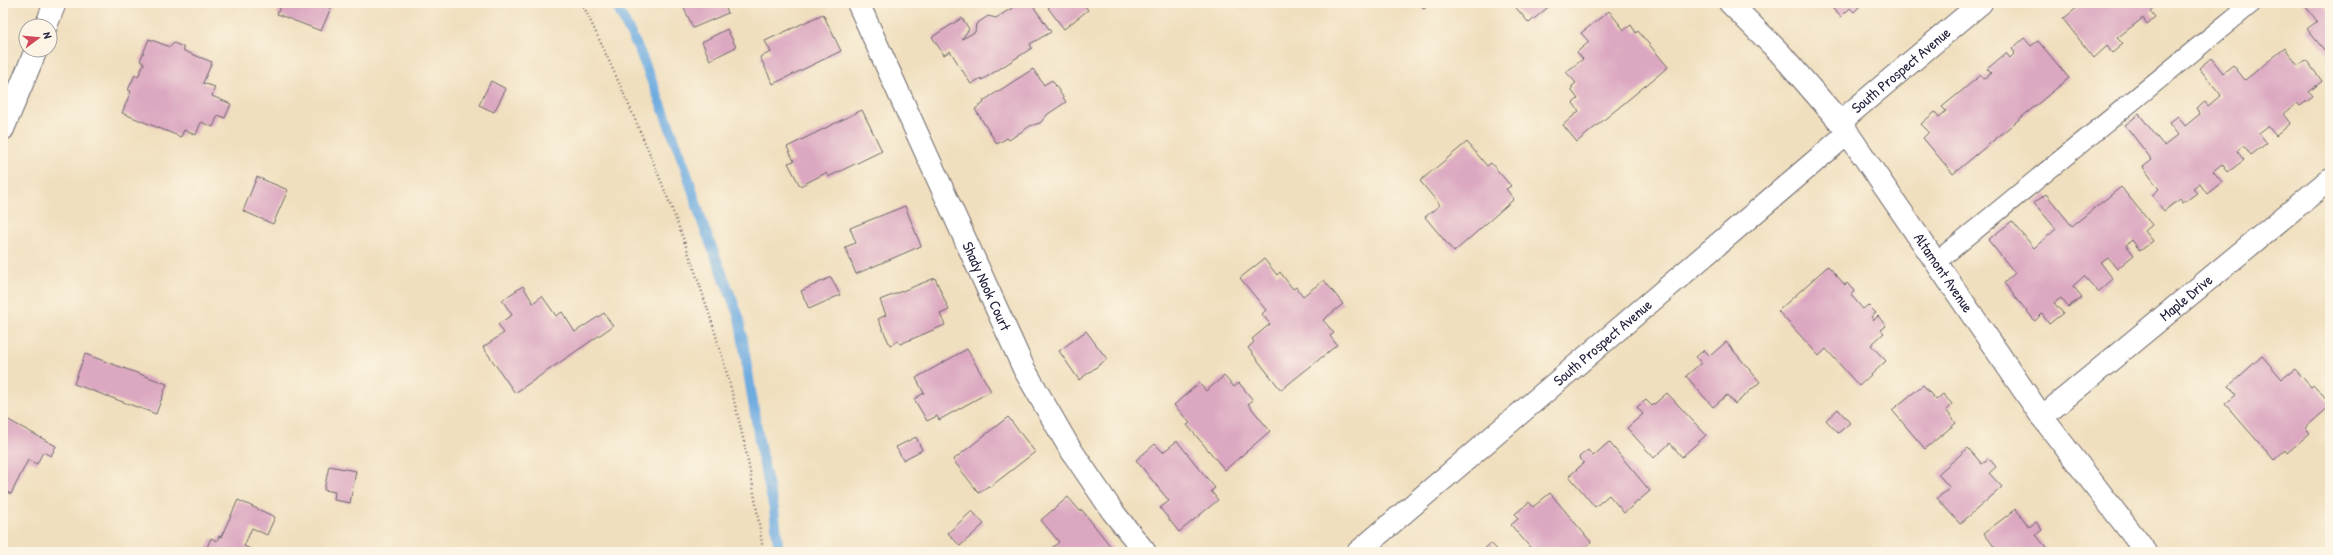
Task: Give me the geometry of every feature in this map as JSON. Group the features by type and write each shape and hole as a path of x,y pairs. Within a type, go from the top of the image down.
{"street":[{"path":"49,18 55,3"},
{"name":"Shady Nook Court","path":"858,3 1024,369 1073,453 1113,512 1145,552"},
{"name":"Altamont Avenue","path":"1730,3 1779,52 1844,127 2042,417 2146,552"},
{"name":"South Prospect Avenue","path":"1358,552 1844,127 1981,3"},
{"path":"3,129 33,58"},
{"name":"Maple Drive","path":"2042,417 2330,179"}],"lane":[{"path":"1936,262 2252,3"}],"path":[{"path":"582,3 631,106 687,244 726,368 758,512 763,552"}],"building":[{"path":"282,3 333,3 321,31 277,14"},
{"path":"695,3 724,3 728,13 693,28 684,8"},
{"path":"1020,3 1031,3 1051,32 1030,44 1032,48 982,80 981,78 971,84 950,51 944,55 932,37 962,18 969,29 962,39 975,32 976,24 988,16 996,18"},
{"path":"1055,3 1083,3 1088,10 1064,29 1048,8"},
{"path":"1419,3 1431,3 1424,9"},
{"path":"1512,3 1553,3 1529,23"},
{"path":"1827,3 1863,3 1854,12 1850,8 1841,17"},
{"path":"2083,3 2159,3 2150,11 2155,17 2147,24 2143,18 2117,38 2123,44 2112,53 2107,46 2094,58 2063,19"},
{"path":"2303,3 2323,3 2330,12 2330,57 2307,29 2317,21"},
{"path":"1609,11 1624,30 1631,25 1636,33 1638,31 1668,67 1577,142 1563,125 1579,111 1573,103 1578,99 1572,91 1572,86 1576,83 1566,72 1583,59 1577,52 1589,42 1581,33"},
{"path":"823,14 841,51 773,84 760,57 771,52 765,41"},
{"path":"727,29 736,47 710,60 702,42"},
{"path":"2024,38 2031,46 2038,41 2069,78 1953,174 1923,138 1929,132 1921,124 1935,112 1939,117 1946,111 1942,107 1981,75 1983,79 1991,73 1987,69 2006,53 2010,58 2015,53 2012,49"},
{"path":"149,39 170,47 174,43 183,47 184,51 212,62 203,83 215,87 212,96 231,104 225,118 218,115 213,127 201,122 196,135 184,130 181,137 122,113 131,91 128,90 135,75 138,77 144,63 140,61"},
{"path":"2285,48 2298,66 2306,60 2322,81 2309,92 2313,97 2300,106 2297,103 2284,114 2291,123 2276,136 2268,126 2259,133 2267,143 2251,155 2244,146 2237,151 2244,160 2228,172 2222,164 2213,171 2222,182 2207,194 2200,184 2193,189 2197,193 2183,203 2180,199 2164,211 2152,195 2159,189 2143,167 2152,160 2125,125 2139,114 2164,146 2178,135 2169,123 2178,116 2185,126 2200,114 2196,109 2205,102 2208,106 2221,95 2199,68 2211,58 2223,73 2233,65 2245,80"},
{"path":"1033,69 1044,85 1052,80 1066,102 1048,114 1040,123 1030,126 1009,140 1007,138 997,144 975,109 984,103 983,101"},
{"path":"491,81 506,89 494,112 479,105"},
{"path":"862,110 882,151 828,177 826,173 800,186 788,163 794,161 787,147"},
{"path":"1467,142 1487,166 1491,163 1511,186 1506,189 1514,199 1454,252 1425,217 1440,205 1420,181"},
{"path":"257,177 288,190 273,224 243,211"},
{"path":"2121,187 2152,225 2145,231 2153,241 2140,251 2132,240 2126,245 2134,255 2117,269 2108,258 2101,263 2113,279 2098,292 2084,276 2073,286 2082,297 2068,307 2061,298 2054,303 2063,313 2049,324 2042,314 2035,321 2004,283 2015,273 1988,240 2012,221 2034,248 2056,229 2034,203 2046,194 2072,226"},
{"path":"905,206 921,246 856,274 845,247 856,243 850,228"},
{"path":"1264,259 1277,275 1280,272 1293,289 1296,287 1303,296 1324,280 1343,304 1323,320 1334,333 1330,336 1337,345 1281,390 1248,348 1254,342 1252,339 1270,324 1262,314 1266,310 1240,278"},
{"path":"1828,266 1845,285 1847,283 1854,291 1851,295 1863,309 1868,305 1876,313 1871,317 1874,320 1878,316 1886,326 1881,330 1884,333 1871,345 1886,361 1859,386 1826,349 1819,356 1778,311"},
{"path":"831,277 840,295 809,309 801,291"},
{"path":"935,278 949,310 940,314 945,325 900,344 898,341 890,345 878,319 886,315 880,300"},
{"path":"523,286 533,303 542,296 556,316 562,312 575,332 604,313 613,326 515,393 483,347 504,333 498,324 512,315 502,300"},
{"path":"1086,331 1107,359 1079,380 1059,351"},
{"path":"1726,342 1760,382 1735,404 1727,395 1713,407 1686,376 1701,363 1696,357 1704,350 1710,356"},
{"path":"967,349 991,391 939,420 937,416 927,421 914,399 924,393 916,378"},
{"path":"85,354 167,384 156,414 74,384"},
{"path":"2262,356 2282,379 2295,369 2311,387 2314,385 2330,403 2330,406 2305,428 2310,433 2287,453 2285,450 2274,460 2225,404 2236,395 2229,386"},
{"path":"1224,376 1234,387 1239,383 1253,400 1248,404 1270,431 1225,470 1187,425 1190,423 1174,405 1199,383 1206,391"},
{"path":"1923,385 1936,400 1943,394 1952,404 1946,410 1956,423 1925,449 1892,410"},
{"path":"1667,393 1706,435 1682,457 1670,443 1654,458 1627,428 1643,414 1637,407 1646,400 1652,406"},
{"path":"1838,409 1850,423 1838,433 1826,420"},
{"path":"3,417 56,446 51,456 43,452 37,464 28,460 11,494 3,490"},
{"path":"1008,417 1035,452 990,487 988,486 979,493 953,460"},
{"path":"916,437 922,450 903,460 896,447"},
{"path":"1177,441 1215,488 1211,491 1218,500 1179,532 1160,508 1169,501 1136,460 1155,444 1163,452"},
{"path":"1609,442 1650,491 1624,513 1609,495 1595,507 1569,476 1584,463 1579,457 1588,450 1593,456"},
{"path":"1968,448 1982,464 1989,458 1996,467 1989,473 2002,487 1960,524 1937,498 1950,488 1938,474"},
{"path":"329,466 356,471 350,503 334,500 335,492 324,490"},
{"path":"1550,493 1591,542 1579,552 1534,552 1511,525 1518,519 1515,514 1529,502 1533,507"},
{"path":"1068,497 1080,511 1082,510 1115,552 1047,552 1059,542 1041,520"},
{"path":"238,500 275,517 267,535 252,528 244,546 257,552 205,552 211,538 217,541 219,536 221,537"},
{"path":"2016,509 2029,527 2036,522 2042,530 2036,535 2049,551 1998,552 1984,533"},
{"path":"972,511 984,524 960,546 948,533"},
{"path":"1491,543 1499,552 1481,552"}],"waterway":[{"path":"615,3 640,52 657,94 685,167 702,222 739,317 761,452 774,509 779,552"}]}
